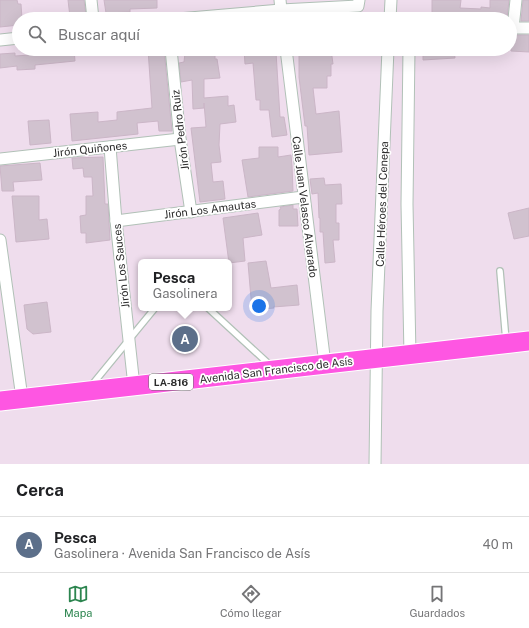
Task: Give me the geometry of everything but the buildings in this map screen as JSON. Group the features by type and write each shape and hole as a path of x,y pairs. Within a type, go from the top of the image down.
{"highway":[{"name":"Avenida San Francisco de Asís","path":"0,401 529,341"}],"street":[{"path":"91,0 93,12"},
{"path":"390,12 391,0"},
{"path":"514,12 516,0"},
{"path":"258,12 358,3"},
{"path":"517,28 529,28"},
{"path":"0,40 12,39"},
{"name":"Jirón Pedro Ruiz","path":"173,56 180,139 191,212"},
{"name":"Calle Juan Velasco Alvarado","path":"287,56 304,197 333,363"},
{"name":"Calle Héroes del Cenepa","path":"375,464 374,359 388,56"},
{"path":"408,355 409,56"},
{"name":"Jirón Quiñones","path":"0,159 180,139"},
{"name":"Jirón Los Sauces","path":"110,147 116,221 134,386"},
{"name":"Jirón Los Amautas","path":"116,221 304,197"},
{"path":"0,240 22,398"}],"lane":[{"path":"500,271 506,344"},
{"path":"87,391 152,311"},
{"path":"211,311 275,370"}],"place":[{"name":"Pesca","path":"185,339"}]}
